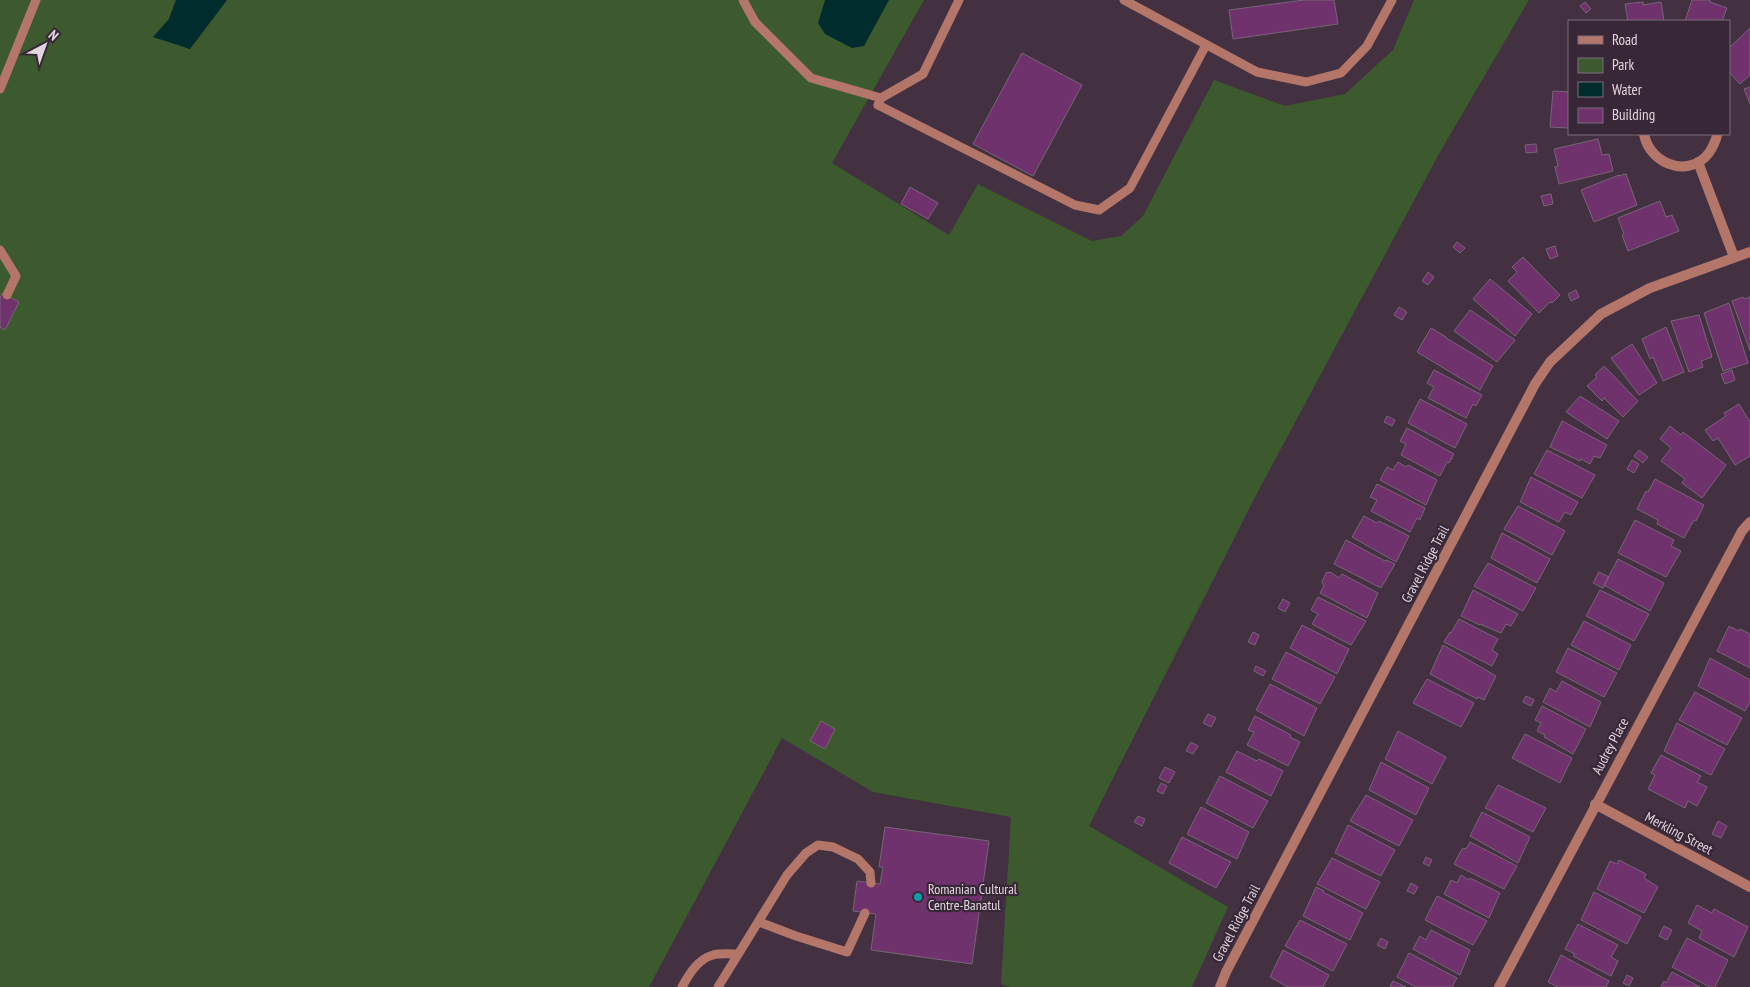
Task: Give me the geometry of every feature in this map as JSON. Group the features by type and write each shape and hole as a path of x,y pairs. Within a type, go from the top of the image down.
{"street":[{"path":"1644,135 1653,154 1663,162 1685,166 1698,162 1708,155 1717,135"},
{"path":"1698,162 1734,257"},
{"name":"Gravel Ridge Trail","path":"1220,987 1226,972 1534,384 1550,362 1601,314 1650,288 1750,252"},
{"name":"Audrey Place","path":"1498,987 1742,531 1750,522"},
{"name":"Merkling Street","path":"1595,804 1750,886"}],"lane":[{"path":"0,89 36,0"},
{"path":"743,0 755,22 811,78 881,98"},
{"path":"959,0 923,74 881,98 878,105 1075,205 1098,210 1130,188 1206,45"},
{"path":"1124,0 1257,72 1306,82 1341,73 1368,46 1392,0"},
{"path":"0,250 16,276 7,295"},
{"path":"718,987 787,875 806,853 818,845 833,847 858,859 870,872 871,883"},
{"path":"759,922 847,952 865,913"},
{"path":"682,987 689,974 700,961 713,955 738,954"}],"green space":[{"path":"0,0 176,0 169,19 189,49 227,0 924,0 832,163 949,235 978,184 1092,241 1121,236 1143,216 1214,80 1285,106 1345,94 1393,50 1414,0 1529,0 1440,152 1255,497 1089,826 1228,907 1192,987 1009,987 1001,984 1011,817 873,792 782,738 649,987 0,987"}],"water":[{"path":"176,0 227,0 190,49 153,37 169,19"},
{"path":"825,0 889,0 864,46 852,48 825,34 818,23"}],"building":[{"path":"1304,0 1334,0 1338,24 1233,39 1229,10"},
{"path":"1692,0 1710,0 1710,2 1727,8 1722,20 1685,20"},
{"path":"1585,2 1591,9 1586,13 1580,6"},
{"path":"1643,2 1643,5 1661,2 1664,20 1628,20 1625,4"},
{"path":"1750,28 1750,75 1740,84 1730,73 1730,47"},
{"path":"1022,53 1082,85 1033,176 973,144"},
{"path":"1750,87 1750,104 1744,89"},
{"path":"1553,91 1568,92 1568,128 1550,127"},
{"path":"1598,139 1602,155 1609,154 1613,171 1559,184 1555,167 1558,166 1554,149"},
{"path":"1536,144 1537,152 1526,153 1525,145"},
{"path":"1626,174 1637,205 1594,222 1581,190"},
{"path":"910,187 938,203 928,219 901,204"},
{"path":"1551,194 1553,204 1544,206 1541,196"},
{"path":"1660,201 1666,217 1672,215 1679,231 1628,251 1618,218"},
{"path":"1457,242 1465,248 1460,253 1453,247"},
{"path":"1555,246 1558,256 1550,259 1546,249"},
{"path":"1523,257 1560,295 1539,313 1508,281 1517,272 1512,267"},
{"path":"1428,272 1434,277 1428,285 1422,281"},
{"path":"1490,279 1532,314 1515,336 1473,299"},
{"path":"1576,290 1579,297 1571,301 1568,294"},
{"path":"2,293 19,302 5,330 0,327 0,298"},
{"path":"1743,297 1744,299 1750,297 1750,351 1732,301"},
{"path":"1729,303 1748,363 1723,371 1704,313"},
{"path":"1399,307 1407,312 1402,320 1394,315"},
{"path":"1470,310 1515,340 1497,362 1454,331"},
{"path":"1699,315 1712,357 1701,361 1703,367 1689,372 1671,321"},
{"path":"1666,327 1684,372 1663,381 1653,357 1650,359 1642,339"},
{"path":"1431,328 1493,366 1480,390 1417,352"},
{"path":"1632,344 1657,383 1639,395 1611,358"},
{"path":"1604,366 1638,401 1623,417 1604,398 1602,401 1587,386 1597,377 1595,375"},
{"path":"1434,370 1482,395 1476,406 1473,404 1466,418 1428,398 1434,387 1427,383"},
{"path":"1732,370 1735,380 1725,384 1721,374"},
{"path":"1580,396 1619,421 1607,439 1566,412"},
{"path":"1420,399 1467,424 1455,448 1408,423"},
{"path":"1739,404 1750,422 1750,456 1735,465 1718,438 1713,441 1705,430 1726,416 1724,413"},
{"path":"1387,416 1395,420 1392,426 1384,422"},
{"path":"1562,421 1607,445 1600,458 1594,456 1590,464 1550,447"},
{"path":"1670,426 1681,435 1683,432 1726,465 1702,498 1682,483 1685,479 1661,461 1671,448 1660,439"},
{"path":"1407,428 1454,454 1449,463 1447,462 1440,476 1401,455 1406,444 1400,441"},
{"path":"1547,450 1595,475 1582,498 1534,474"},
{"path":"1639,450 1648,457 1643,463 1634,456"},
{"path":"1632,460 1639,464 1634,473 1627,469"},
{"path":"1398,462 1437,480 1426,505 1380,480 1387,467 1393,470"},
{"path":"1531,477 1578,502 1571,515 1565,512 1559,522 1520,502"},
{"path":"1655,479 1704,505 1684,538 1657,524 1658,520 1637,509 1646,491 1648,492"},
{"path":"1377,484 1425,508 1420,520 1417,518 1410,532 1371,511 1377,500 1370,497"},
{"path":"1518,506 1565,531 1552,555 1504,529"},
{"path":"1364,516 1377,523 1379,521 1409,536 1396,562 1352,537"},
{"path":"1635,520 1674,540 1671,546 1681,551 1666,577 1618,553"},
{"path":"1502,533 1550,559 1537,583 1491,558"},
{"path":"1346,540 1385,561 1395,564 1381,588 1334,564"},
{"path":"1618,559 1664,583 1650,611 1604,585"},
{"path":"1488,563 1536,588 1523,611 1474,586"},
{"path":"1330,572 1339,578 1342,574 1378,593 1367,618 1320,593 1324,586 1322,582 1326,573"},
{"path":"1599,572 1609,577 1603,588 1593,583"},
{"path":"1473,590 1518,614 1511,626 1506,624 1501,633 1461,616"},
{"path":"1600,590 1649,614 1634,641 1586,616"},
{"path":"1318,597 1366,621 1351,645 1312,624 1318,614 1311,610"},
{"path":"1283,599 1290,603 1285,612 1278,608"},
{"path":"1459,619 1498,639 1492,650 1498,654 1492,666 1444,642"},
{"path":"1584,621 1631,645 1619,670 1571,645"},
{"path":"1302,625 1349,649 1337,674 1290,648"},
{"path":"1729,626 1750,634 1750,668 1717,651"},
{"path":"1253,632 1259,635 1255,645 1248,642"},
{"path":"1443,645 1496,676 1484,700 1478,697 1477,699 1430,674"},
{"path":"1568,648 1617,673 1604,697 1556,672"},
{"path":"1286,652 1335,677 1320,704 1272,679"},
{"path":"1710,658 1750,680 1750,702 1745,711 1698,686"},
{"path":"1256,666 1266,671 1263,676 1254,671"},
{"path":"1427,679 1474,703 1461,727 1413,703"},
{"path":"1562,681 1601,702 1590,727 1543,702 1550,688 1556,692"},
{"path":"1270,684 1317,708 1304,736 1256,710"},
{"path":"1695,692 1742,718 1727,745 1679,720"},
{"path":"1526,696 1534,700 1531,706 1523,702"},
{"path":"1542,706 1586,729 1573,754 1537,731 1541,723 1535,720"},
{"path":"1208,714 1216,718 1211,727 1203,723"},
{"path":"1255,716 1291,735 1290,737 1300,742 1288,766 1247,745 1254,732 1248,730"},
{"path":"821,721 835,729 825,749 810,741"},
{"path":"1677,723 1725,749 1711,775 1664,751"},
{"path":"1398,731 1446,757 1432,784 1385,759"},
{"path":"1525,734 1572,758 1560,783 1512,758"},
{"path":"1191,742 1198,746 1193,754 1186,751"},
{"path":"1237,751 1283,771 1271,796 1226,772"},
{"path":"1661,755 1701,776 1697,782 1707,787 1697,806 1688,801 1685,808 1648,789 1655,775 1651,773"},
{"path":"1381,762 1429,788 1416,815 1369,790"},
{"path":"1165,767 1175,772 1169,783 1159,778"},
{"path":"1220,776 1268,801 1253,828 1206,803"},
{"path":"1161,783 1167,786 1163,794 1157,791"},
{"path":"1498,785 1546,808 1533,832 1485,808"},
{"path":"1366,795 1413,820 1399,846 1350,821"},
{"path":"1201,807 1249,832 1237,859 1187,834"},
{"path":"1482,812 1530,837 1518,863 1470,836"},
{"path":"1138,816 1145,819 1142,826 1134,822"},
{"path":"1718,821 1727,826 1721,838 1712,834"},
{"path":"1348,825 1395,850 1381,876 1335,853"},
{"name":"Romanian Cultural Centre-Banatul","path":"885,827 989,841 972,964 871,950 876,914 853,911 857,881 880,884 883,867 879,867"},
{"path":"1182,837 1231,862 1216,888 1169,863"},
{"path":"1470,842 1517,866 1504,889 1454,864 1462,849 1467,848"},
{"path":"1426,857 1432,860 1429,866 1423,863"},
{"path":"1332,858 1380,882 1366,909 1317,884"},
{"path":"1619,860 1646,874 1644,878 1658,887 1644,913 1597,889 1610,861 1617,864"},
{"path":"1461,875 1500,893 1489,918 1444,894 1451,880 1457,883"},
{"path":"1411,883 1418,887 1414,894 1407,891"},
{"path":"1316,887 1363,913 1350,940 1303,916"},
{"path":"1594,892 1641,917 1627,944 1581,920"},
{"path":"1437,896 1487,921 1473,945 1425,920"},
{"path":"1697,905 1712,913 1714,909 1748,927 1734,957 1699,938 1702,931 1688,923"},
{"path":"1300,920 1347,944 1333,971 1285,946"},
{"path":"1578,924 1618,945 1611,957 1618,961 1611,976 1573,956 1575,954 1565,949"},
{"path":"1664,926 1672,930 1667,940 1659,936"},
{"path":"1431,930 1470,950 1460,975 1413,949 1420,936 1426,940"},
{"path":"1381,938 1388,942 1385,949 1377,945"},
{"path":"1687,938 1728,960 1715,987 1710,987 1672,967"},
{"path":"1283,950 1329,975 1323,987 1288,987 1270,977"},
{"path":"1409,953 1457,978 1452,987 1416,987 1397,977"},
{"path":"1561,955 1609,981 1606,987 1558,987 1548,982"},
{"path":"1672,972 1700,987 1661,987 1664,981 1666,983"},
{"path":"1627,975 1633,978 1629,986 1623,983"},
{"path":"1393,981 1406,987 1390,987"}],"place":[{"name":"Romanian Cultural Centre-Banatul","path":"918,897"}]}
